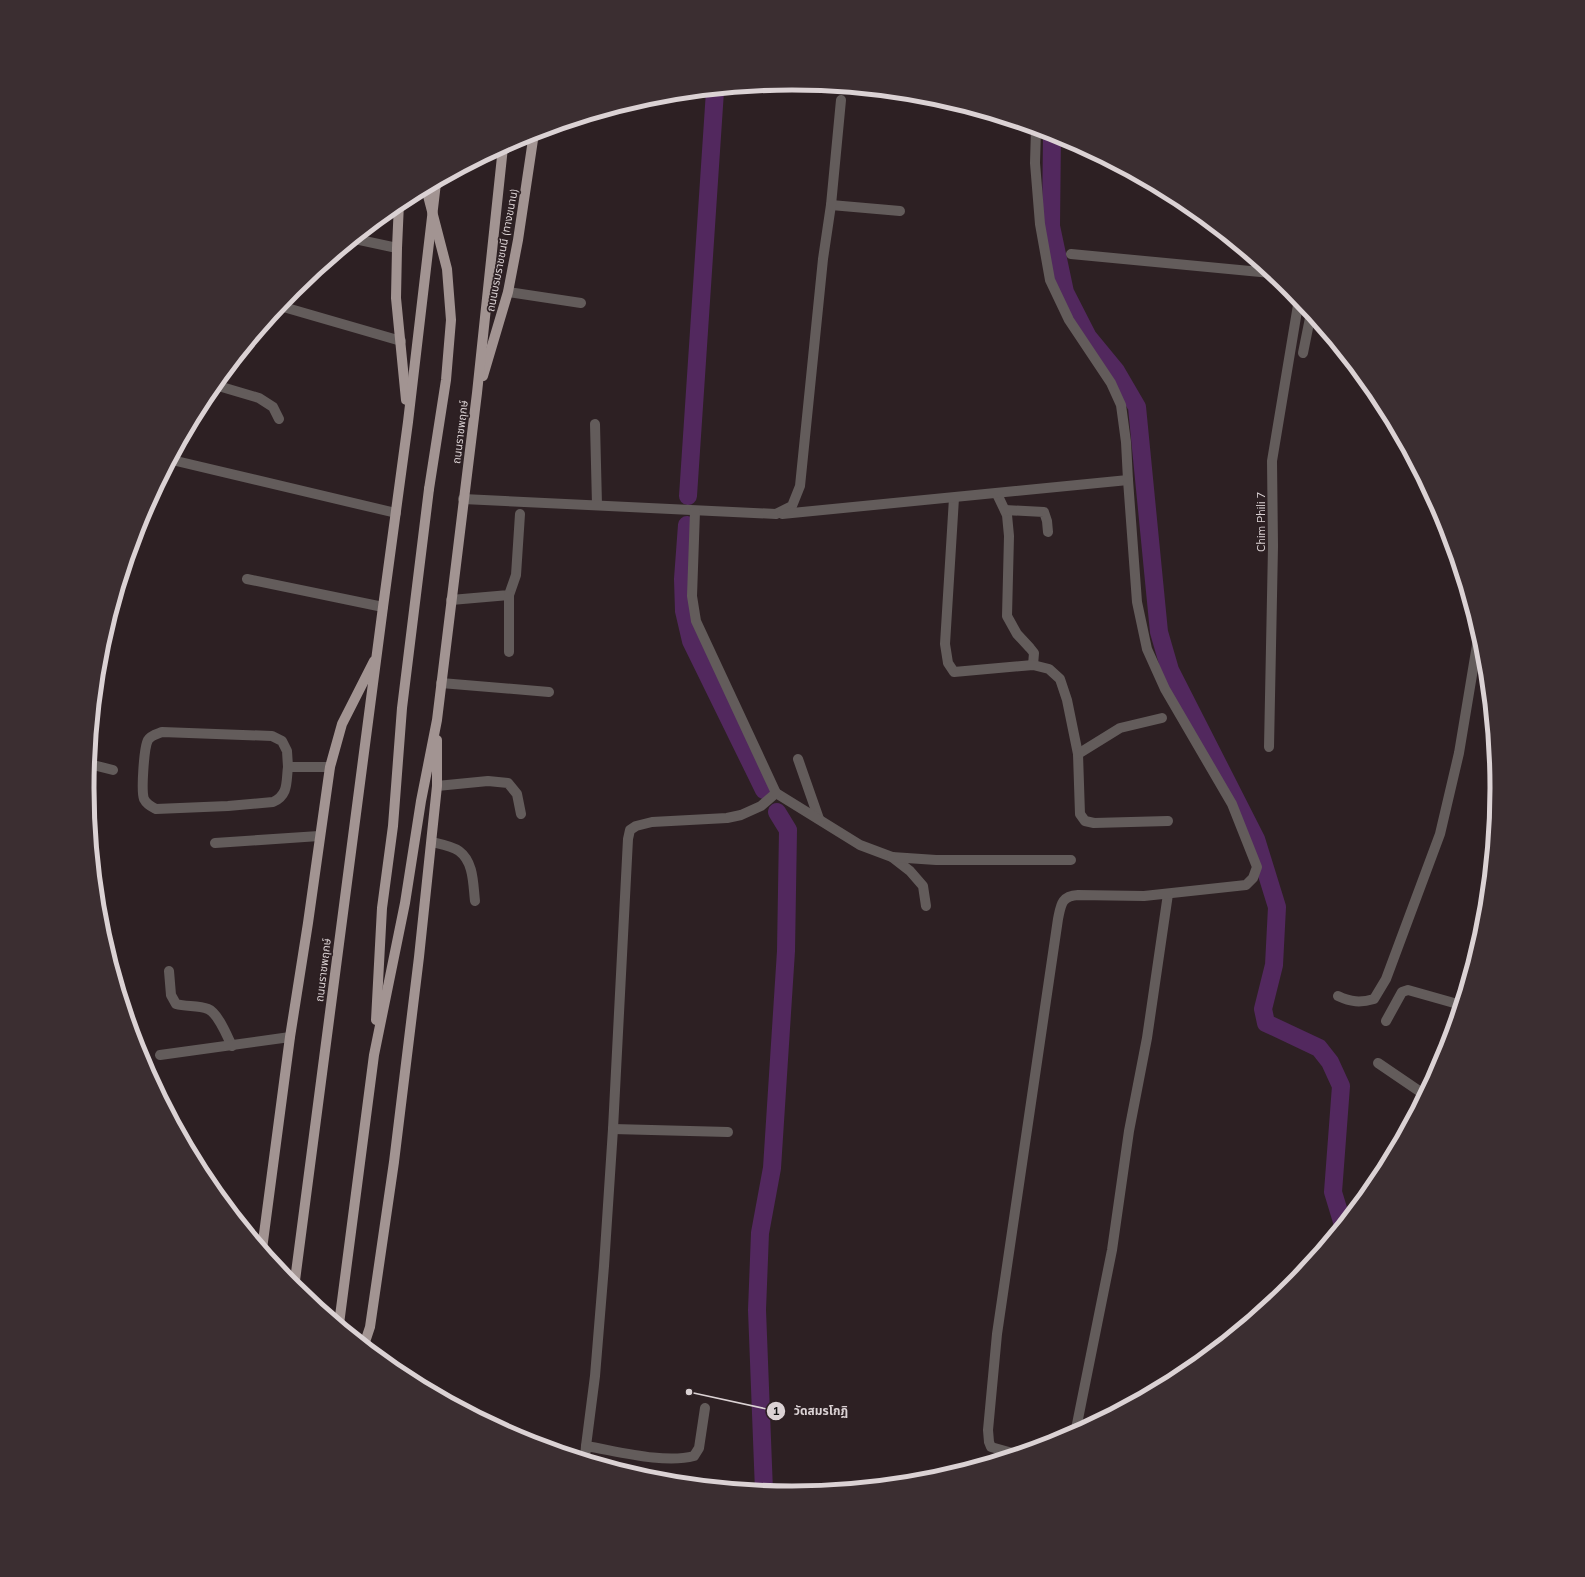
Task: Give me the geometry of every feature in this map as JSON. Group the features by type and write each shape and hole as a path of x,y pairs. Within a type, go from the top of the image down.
{"main road":[{"name":"ถนนบรมราชชนนี (ทางขนาน)","path":"477,393 508,292 518,240 533,140"},
{"name":"ถนนราชพฤกษ์","path":"339,1320 374,1055 405,903 421,801 437,720 477,393 502,154"},
{"name":"ถนนราชพฤกษ์","path":"295,1278 408,422 435,189"},
{"path":"374,1055 382,908 393,826 402,708 429,489 446,380 451,320 446,269 427,194"},
{"path":"399,212 396,298 408,422"},
{"name":"ถนนราชพฤกษ์","path":"263,1244 290,1037 330,767 342,724 377,656"},
{"name":"ถนนราชพฤกษ์","path":"365,1342 370,1328 393,1169 432,842 437,786 437,720"}],"street":[{"path":"776,514 792,506 800,486 841,100"},
{"path":"1001,1455 991,1447 988,1430 997,1334 1058,919 1062,902 1069,895 1078,894 1144,896 1246,885 1253,878 1257,867 1232,804 1165,688 1147,650 1137,602 1122,405 1111,383 1069,320 1050,280 1040,224 1035,163 1036,134"},
{"path":"831,205 900,211"},
{"path":"360,240 397,248"},
{"path":"1071,254 1262,272"},
{"path":"508,292 581,303"},
{"name":"Chim Phili 7","path":"1269,747 1273,546 1272,461 1298,307"},
{"path":"287,308 401,340"},
{"path":"1303,353 1310,319"},
{"path":"221,388 259,398 273,407 279,419"},
{"path":"595,424 597,505"},
{"path":"176,461 396,513"},
{"path":"463,499 776,514 996,494 1128,480"},
{"path":"996,494 1007,515 1009,536 1007,616 1017,634 1034,653 1033,665"},
{"path":"954,498 945,644 948,663 954,672 1033,665 1049,669 1060,680 1067,700 1078,754 1080,814 1085,821 1094,823 1168,821"},
{"path":"1005,510 1044,512 1048,532"},
{"path":"695,511 692,596 696,621 776,793 860,845 892,857 936,860 1071,860"},
{"path":"509,652 509,595 516,575 520,514"},
{"path":"247,579 383,607"},
{"path":"451,600 509,595"},
{"path":"1338,996 1347,1000 1362,1002 1374,999 1389,972 1440,834 1460,753 1477,647"},
{"path":"442,683 549,692"},
{"path":"1078,754 1120,728 1162,718"},
{"path":"162,732 272,736 282,741 287,751 288,767 285,793 280,799 273,802 228,806 156,809 149,805 144,799 142,784 146,746 148,739 153,735 162,732"},
{"path":"798,759 819,819"},
{"path":"95,765 113,770"},
{"path":"288,767 330,767"},
{"path":"437,786 488,781 508,784 517,794 521,814"},
{"path":"585,1455 595,1376 613,1128 628,839 630,830 636,826 652,822 727,818 741,815 761,806 776,793"},
{"path":"215,843 319,836"},
{"path":"432,842 458,850 466,858 472,872 476,901"},
{"path":"892,857 910,871 923,886 926,906"},
{"path":"1077,1426 1112,1250 1129,1131 1148,1038 1168,894"},
{"path":"169,971 172,995 176,1004 210,1009 220,1022 232,1046"},
{"path":"1386,1020 1402,992 1405,991 1457,1003"},
{"path":"160,1055 290,1037"},
{"path":"1378,1062 1421,1092"},
{"path":"613,1128 728,1132"},
{"path":"586,1446 649,1457 684,1459 694,1456 699,1448 705,1408"}],"waterway":[{"path":"688,496 715,95"},
{"path":"1052,140 1051,226 1065,292 1088,337 1116,371 1137,407 1159,632 1170,670 1256,839 1277,907 1274,965 1263,1009 1266,1023 1319,1048 1330,1062 1341,1086 1333,1192 1342,1220"},
{"path":"687,525 683,579 684,611 691,641 764,790"},
{"path":"764,1486 757,1310 760,1233 772,1168 786,951 788,830 777,812"}],"place":[{"name":"วัดสมรโกฏิ","path":"689,1392"}]}
